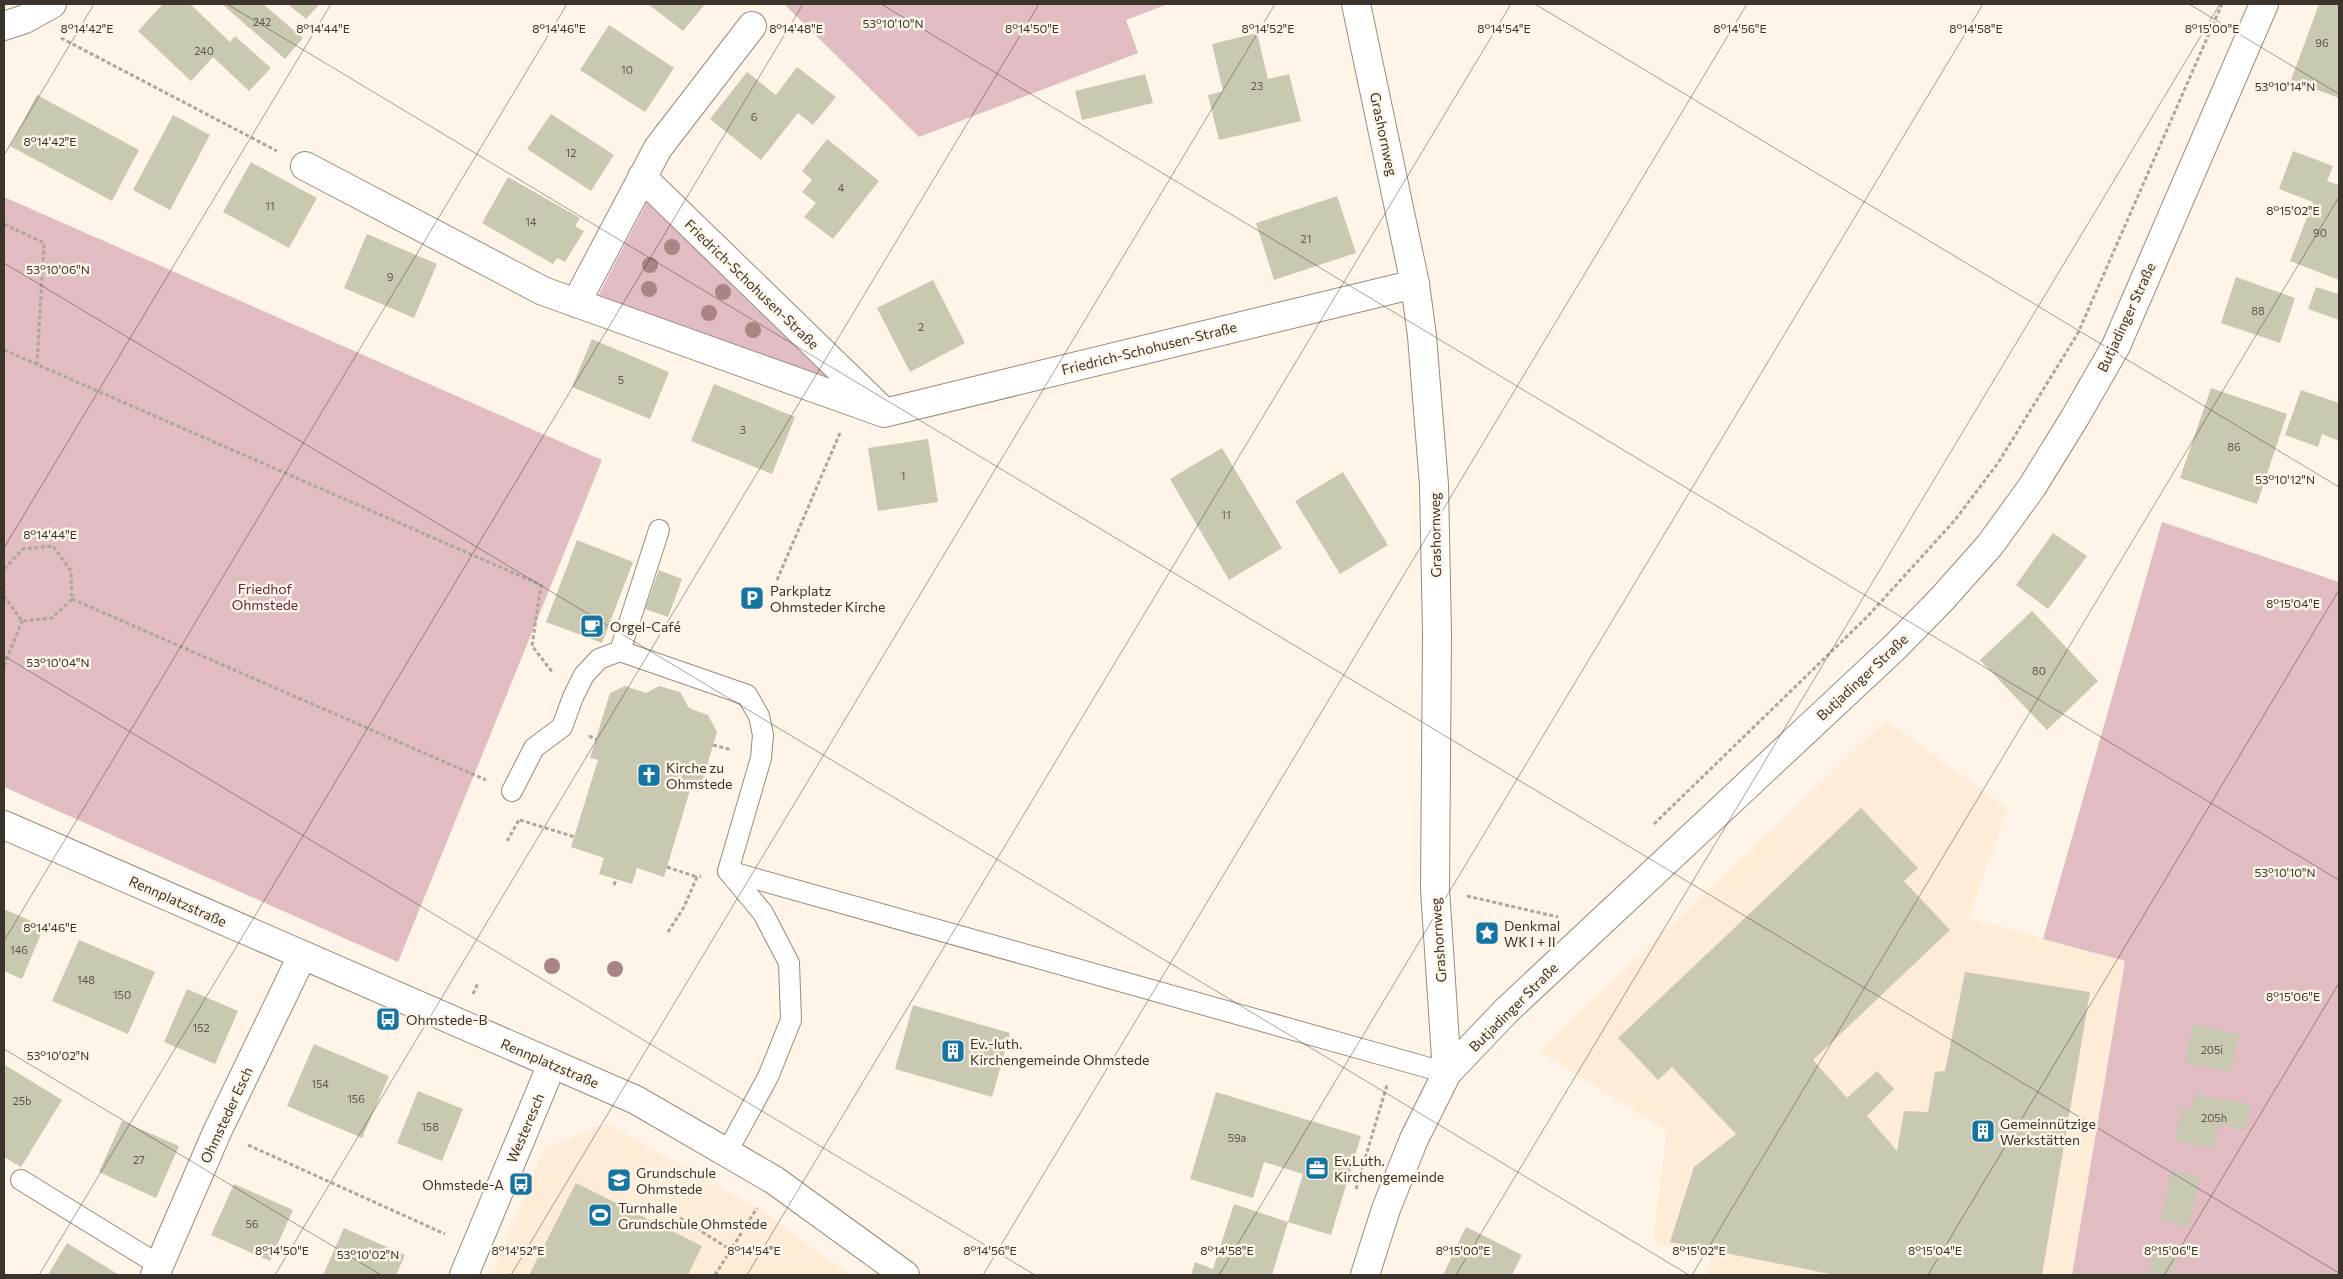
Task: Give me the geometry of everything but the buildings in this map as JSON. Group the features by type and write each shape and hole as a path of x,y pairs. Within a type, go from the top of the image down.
{"street":[{"path":"14,22 52,4"},
{"name":"Grashornweg","path":"1356,4 1415,284 1422,336 1434,485 1437,634 1435,889 1447,1073"},
{"name":"Butjadinger Straße","path":"1365,1275 1386,1209 1414,1139 1447,1073 1506,1011 1896,646 1942,599 1990,545 2032,487 2116,346 2264,4"},
{"path":"576,303 658,148 752,26"},
{"path":"305,166 543,291 884,413"},
{"name":"Friedrich-Schohusen-Straße","path":"642,177 884,413 1415,284"},
{"name":"Rennplatzstraße","path":"4,825 636,1100 774,1180 905,1275"},
{"name":"Ohmsteder Esch","path":"157,1270 217,1132 302,956"},
{"name":"Westeresch","path":"464,1275 552,1064"}],"lane":[{"path":"620,651 659,530"},
{"path":"512,791 534,748 562,727 584,674 599,659 620,651 747,695 759,716 764,735 761,758 728,871"},
{"path":"728,871 1447,1073"},
{"path":"727,1152 768,1077 791,1020 789,963 762,913 728,871"},
{"path":"21,1180 157,1270"}],"path":[{"path":"1650,828 1868,616 1955,520 1998,463 2078,333 2222,4"},
{"path":"14,22 305,166"},
{"path":"4,224 44,243 37,364"},
{"path":"4,350 540,585 532,646"},
{"path":"777,580 853,402"},
{"path":"4,569 23,549 53,546 71,571 72,599 52,618 22,621"},
{"path":"4,579 4,596 22,621"},
{"path":"72,599 482,778"},
{"path":"4,666 22,621"},
{"path":"519,819 574,837"},
{"path":"667,867 697,877 728,871"},
{"path":"668,932 684,907 697,877"},
{"path":"614,885 616,879"},
{"path":"1435,889 1558,917"},
{"path":"1556,924 1558,917 1565,910"},
{"path":"1356,1190 1386,1086 1412,1063"},
{"path":"217,1132 475,1247"},
{"path":"715,1275 774,1180"},
{"path":"680,1218 731,1250"}],"shaded area":[{"path":"1886,720 2008,809 1968,918 2125,961 2072,1275 1706,1275 1711,1257 1653,1243 1667,1131 1540,1051"},
{"name":"Grundschule Ohmstede","path":"606,1123 763,1211 850,1275 492,1275 544,1149"}],"green space":[{"path":"784,4 1168,4 1126,20 1138,53 919,137"},
{"name":"Friedhof Ohmstede","path":"4,197 602,460 398,962 4,787"},
{"path":"647,202 830,379 598,296"},
{"path":"2162,522 2339,582 2339,1275 2072,1275 2125,961 2043,939"}],"place":[{"name":"Parkplatz Ohmsteder Kirche","path":"752,598"},
{"name":"Orgel-Café","path":"592,626"},
{"name":"Kirche zu Ohmstede","path":"649,775"},
{"name":"Denkmal WK I + II","path":"1487,933"},
{"name":"Ohmstede-B","path":"388,1019"},
{"name":"Ev.-luth. Kirchengemeinde Ohmstede","path":"953,1051"},
{"name":"Gemeinnützige Werkstätten","path":"1983,1131"},
{"name":"Ev.Luth. Kirchengemeinde","path":"1317,1168"},
{"name":"Grundschule Ohmstede","path":"619,1180"},
{"name":"Ohmstede-A","path":"521,1184"},
{"name":"Turnhalle Grundschule Ohmstede","path":"600,1215"}]}
